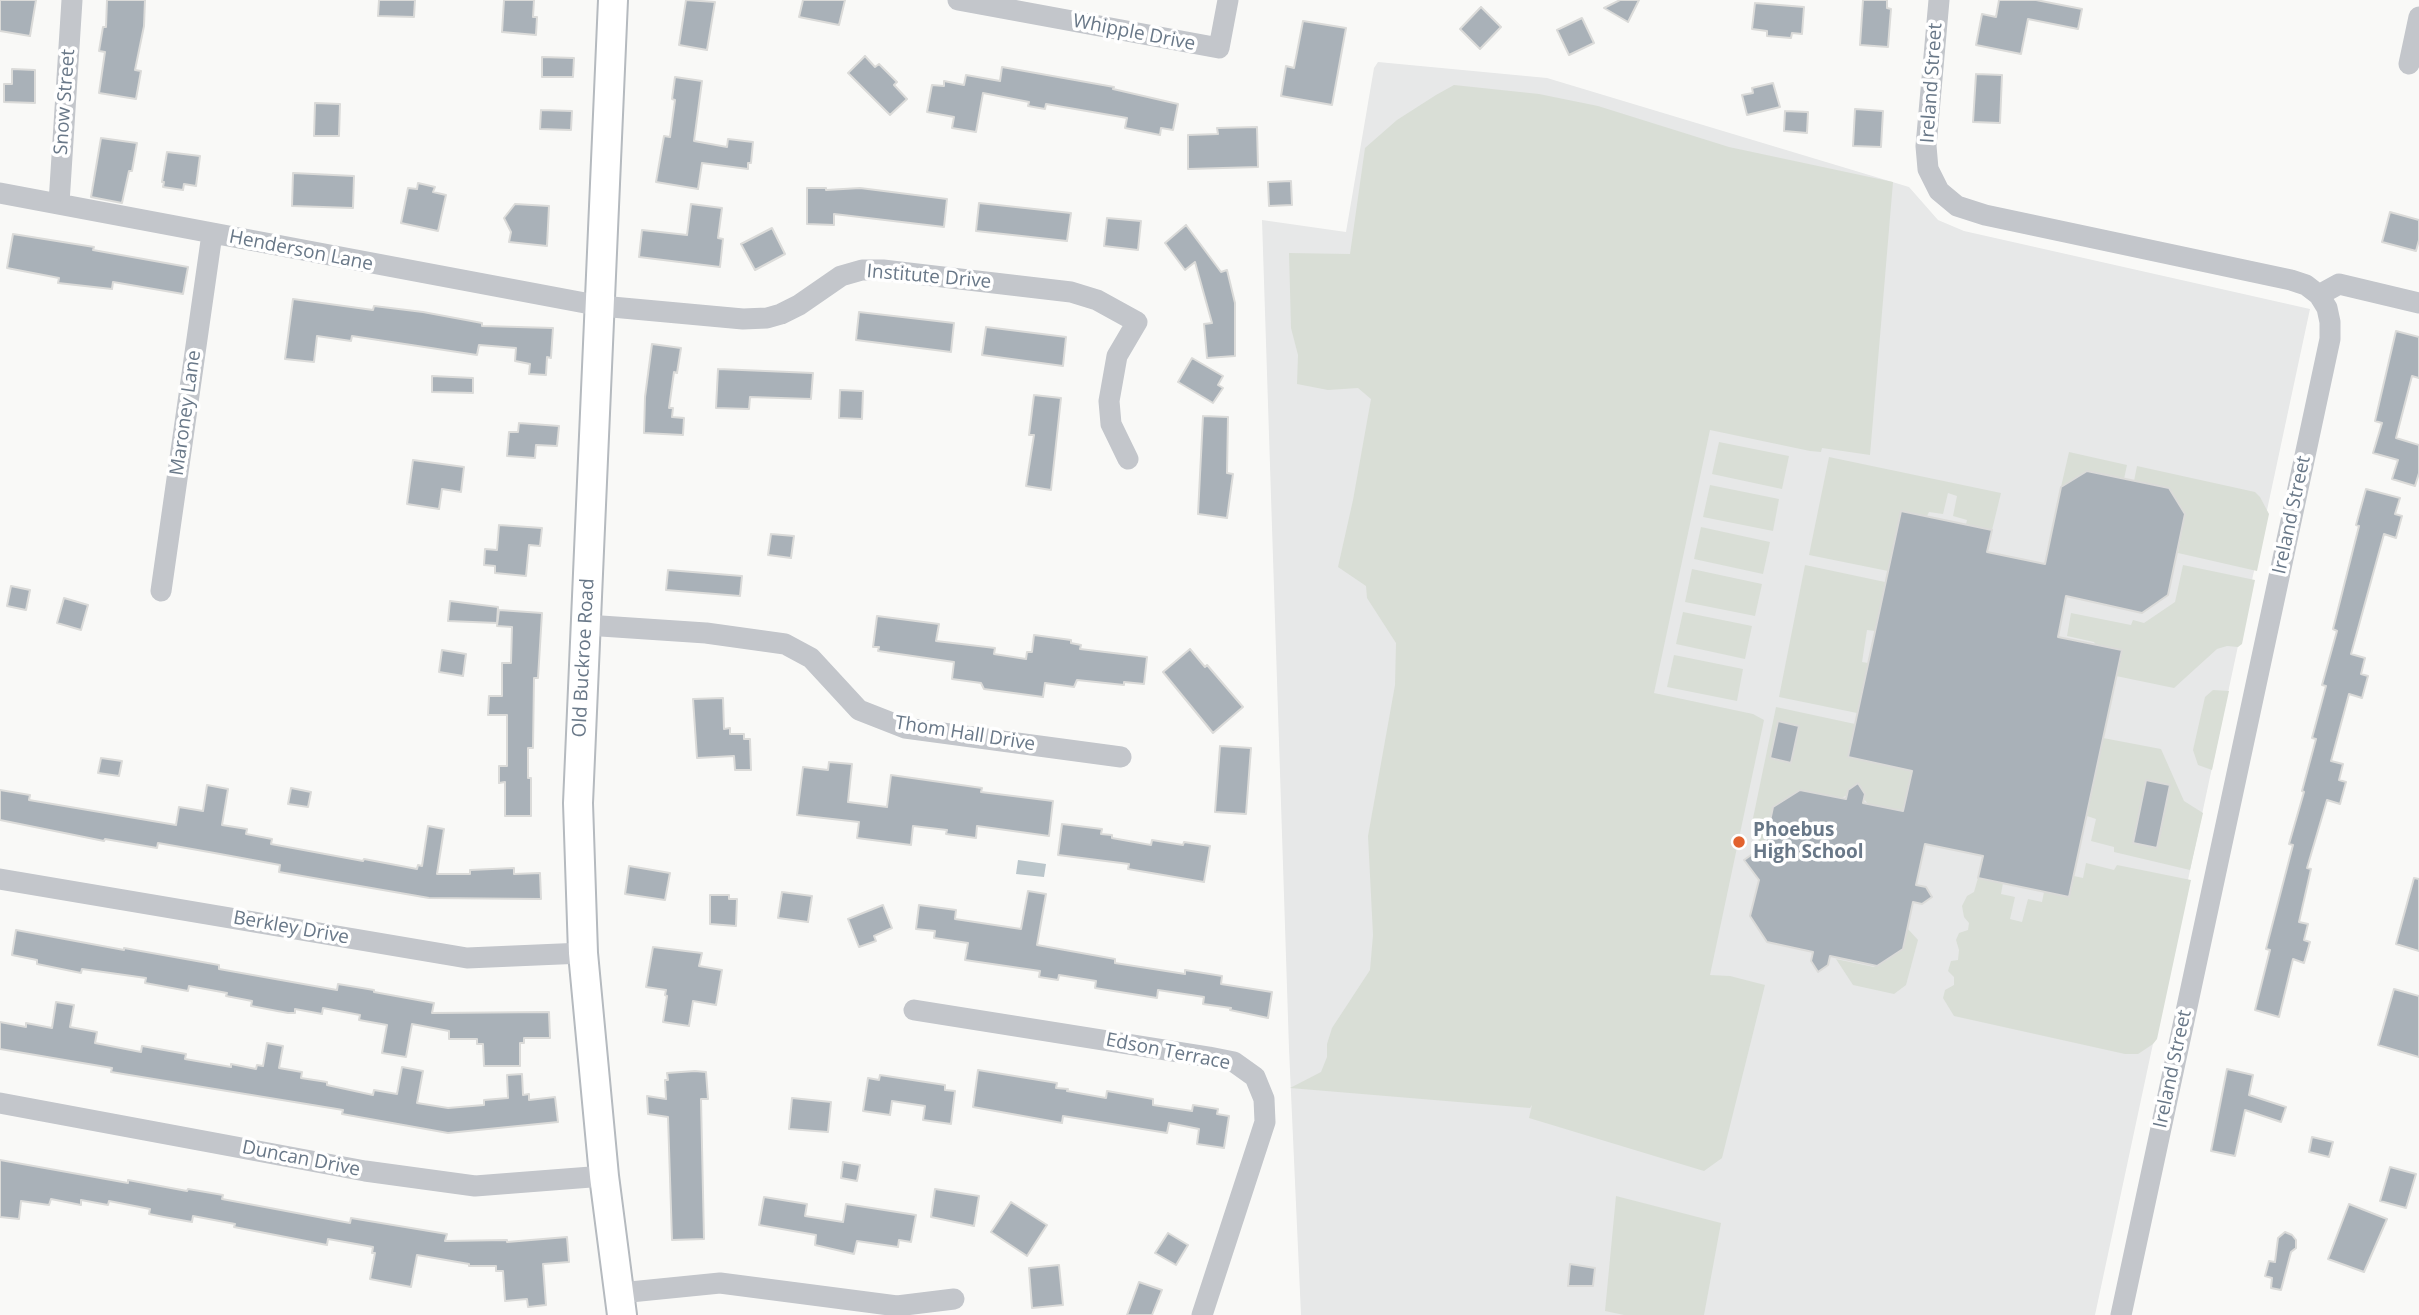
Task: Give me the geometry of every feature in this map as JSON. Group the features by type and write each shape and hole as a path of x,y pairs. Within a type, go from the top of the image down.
{"street":[{"name":"Snow Street","path":"58,204 72,0"},
{"name":"Old Buckroe Road","path":"614,0 578,803 583,953 604,1176 621,1304"},
{"name":"Whipple Drive","path":"958,0 1219,48 1228,0"},
{"name":"Ireland Street","path":"1939,0 1926,146 1928,169 1940,191 1957,206 1984,215 2291,280 2306,285 2319,295 2327,308 2330,322 2330,339 2121,1315"},
{"path":"2409,64 2419,17"},
{"name":"Henderson Lane","path":"0,193 601,306"},
{"name":"Maroney Lane","path":"161,592 212,234"},
{"name":"Institute Drive","path":"601,306 743,320 767,318 799,304 841,276 862,270 1071,292 1097,300 1137,322 1117,356 1109,401 1111,424 1128,459"},
{"path":"2319,295 2339,284 2419,303"},
{"name":"Thom Hall Drive","path":"586,625 706,633 785,644 811,659 859,710 905,728 1121,757"},
{"name":"Berkley Drive","path":"0,879 467,958 583,953"},
{"name":"Edson Terrace","path":"914,1010 1209,1057 1234,1062 1255,1077 1264,1098 1265,1122 1202,1315"},
{"name":"Duncan Drive","path":"0,1103 365,1171 475,1186 604,1176"},
{"path":"621,1304 720,1283 897,1306 954,1299"}],"shaded area":[{"name":"Phoebus High School","path":"1378,62 1547,78 1909,187 1938,220 1964,231 2310,309 2095,1315 1301,1315 1289,1049 1262,220 1346,232 1374,68"},
{"path":"1454,85 1539,94 1598,106 1729,147 1893,182 1870,455 1822,448 1821,452 1810,451 1710,430 1654,693 1753,714 1764,720 1710,975 1730,976 1765,985 1722,1158 1704,1171 1529,1118 1532,1105 1530,1108 1290,1088 1321,1072 1327,1057 1327,1044 1332,1028 1370,970 1373,935 1368,836 1395,685 1396,643 1367,598 1366,586 1338,567 1371,399 1358,388 1328,390 1297,384 1298,355 1291,328 1289,253 1350,254 1365,148 1397,120"},
{"path":"1719,442 1789,456 1782,489 1712,474"},
{"path":"2069,452 2127,465 2124,479 2087,471 2061,487"},
{"path":"1829,457 2001,493 1992,530 1966,524 1967,520 1953,516 1957,496 1948,493 1943,514 1929,512 1927,516 1901,511 1888,571 1809,555"},
{"path":"2137,466 2255,492 2269,514 2257,571 2178,553 2185,514 2169,488 2134,481"},
{"path":"1710,485 1779,499 1773,531 1703,517"},
{"path":"1701,527 1770,542 1763,574 1694,559"},
{"path":"1805,565 1885,582 1875,631 1867,630 1862,662 1868,663 1857,713 1779,697"},
{"path":"2183,565 2255,580 2242,644 2238,647 2217,649 2174,688 2116,676 2094,642 2067,636 2071,613 2131,625 2133,620 2144,623 2175,602"},
{"path":"1692,569 1762,584 1755,616 1685,602"},
{"path":"1683,612 1752,626 1745,659 1676,644"},
{"path":"1674,655 1743,669 1737,701 1667,687"},
{"path":"2213,690 2229,691 2212,770 2198,765 2193,750 2205,697"},
{"path":"1776,707 1855,724 1848,757 1912,771 1903,811 1868,804 1864,799 1865,794 1855,785 1842,798 1800,790 1773,807 1764,850 1751,828"},
{"path":"2103,738 2161,749 2184,801 2203,813 2190,870 2114,852 2114,847 2091,841 2096,819 2087,816"},
{"path":"1018,860 1046,864 1044,877 1016,874"},
{"path":"2086,863 2114,870 2117,865 2191,880 2157,1039 2153,1044 2138,1054 2125,1054 1954,1016 1943,998 1945,990 1954,985 1954,977 1948,971 1951,961 1958,960 1956,940 1959,933 1968,930 1969,923 1964,917 1962,906 1967,896 1974,892 1978,878 2003,883 2001,894 2015,897 2010,919 2022,922 2028,899 2042,902 2044,892 2069,897 2074,876 2083,878"},
{"path":"1907,928 1918,940 1906,985 1894,994 1853,985 1836,959 1874,967 1903,949"},
{"path":"1616,1196 1721,1223 1704,1315 1624,1315 1605,1311"}],"building":[{"path":"0,0 36,0 30,36 0,31"},
{"path":"107,0 145,0 144,26 135,70 141,71 136,99 99,93 105,52 99,51 103,27 106,27"},
{"path":"379,0 415,0 414,17 378,16"},
{"path":"504,0 534,0 536,35 502,32"},
{"path":"686,0 715,2 707,50 679,45"},
{"path":"803,0 845,0 839,25 799,17"},
{"path":"1620,0 1639,0 1628,22 1604,8"},
{"path":"1863,0 1887,0 1887,8 1891,9 1888,47 1860,45"},
{"path":"1999,0 2036,0 2082,9 2078,29 2028,19 2021,54 1976,45 1982,14 1996,17"},
{"path":"1755,3 1804,7 1802,34 1792,33 1791,38 1767,36 1767,31 1752,29"},
{"path":"1481,7 1501,27 1480,49 1460,29"},
{"path":"1582,18 1594,43 1569,55 1557,30"},
{"path":"1303,21 1346,28 1332,105 1281,96 1286,66 1294,68"},
{"path":"865,56 875,67 879,64 897,82 894,85 907,99 890,115 848,73"},
{"path":"542,57 574,58 573,77 542,77"},
{"path":"1002,67 1114,87 1113,89 1178,104 1173,130 1161,128 1160,135 1125,128 1127,118 1046,104 1045,109 1028,106 1029,102 983,93 976,132 952,128 954,117 927,112 932,85 944,86 944,81 964,85 966,75 1000,81"},
{"path":"12,69 35,70 35,103 4,102 4,84 12,84"},
{"path":"1976,74 2002,75 2000,123 1973,122"},
{"path":"675,77 702,81 694,141 727,147 728,139 753,142 748,169 702,163 698,189 656,182 664,136 670,137"},
{"path":"1773,83 1780,107 1747,115 1742,95 1753,93 1752,88"},
{"path":"315,103 340,104 339,136 314,136"},
{"path":"1855,109 1883,111 1881,147 1853,146"},
{"path":"541,110 572,111 571,130 540,129"},
{"path":"1785,111 1808,112 1807,133 1784,131"},
{"path":"1257,127 1258,167 1188,169 1188,135 1218,134 1217,128"},
{"path":"101,138 137,143 122,203 91,197"},
{"path":"167,152 200,156 196,186 184,184 183,190 163,187"},
{"path":"293,173 354,176 353,208 292,206"},
{"path":"1291,181 1292,205 1269,206 1268,182"},
{"path":"418,183 435,187 433,192 446,195 438,231 401,223 408,188 417,189"},
{"path":"807,188 860,188 947,199 944,227 834,214 834,225 807,224"},
{"path":"979,203 1071,213 1067,241 976,231"},
{"path":"515,204 549,206 547,246 509,242 511,232 504,218"},
{"path":"691,204 722,208 718,238 723,239 720,267 639,257 642,230 687,235"},
{"path":"2390,212 2419,220 2416,251 2382,242"},
{"path":"1107,218 1141,221 1138,250 1104,246"},
{"path":"1186,225 1221,272 1227,270 1235,303 1235,356 1207,358 1204,324 1212,323 1195,262 1185,270 1165,243"},
{"path":"772,228 785,254 755,270 741,244"},
{"path":"13,234 94,247 93,250 188,267 183,294 113,282 112,289 58,283 59,278 7,268"},
{"path":"293,299 373,310 374,306 423,312 482,323 482,326 553,328 551,358 547,357 546,375 529,374 530,364 515,361 516,348 479,345 477,355 352,336 351,341 317,336 314,362 285,359"},
{"path":"859,312 954,323 951,352 856,340"},
{"path":"986,327 1066,337 1063,366 982,355"},
{"path":"2396,331 2419,337 2419,378 2412,376 2396,438 2419,445 2419,473 2415,486 2392,479 2398,460 2373,453 2382,423 2375,421"},
{"path":"652,344 681,348 677,373 674,372 669,408 673,408 672,417 684,418 683,435 644,433 645,397"},
{"path":"1192,358 1223,376 1218,385 1223,388 1213,403 1178,382"},
{"path":"718,369 813,373 811,399 750,397 749,409 716,408"},
{"path":"432,376 473,378 473,393 432,392"},
{"path":"840,390 863,391 862,419 839,418"},
{"path":"1034,395 1061,398 1051,490 1026,486 1034,435 1029,435"},
{"path":"1203,416 1228,417 1227,473 1233,474 1227,518 1198,514"},
{"path":"519,423 559,426 557,446 536,445 535,458 507,456 509,432 518,432"},
{"path":"413,460 464,467 461,492 442,489 439,509 407,504"},
{"name":"Phoebus High School","path":"2087,471 2169,488 2185,514 2168,595 2142,613 2066,596 2058,637 2122,650 2069,897 1978,878 1983,856 1925,844 1916,885 1926,887 1932,897 1922,904 1913,902 1903,949 1877,966 1830,956 1828,965 1818,972 1811,961 1813,952 1767,942 1750,916 1759,880 1744,860 1754,853 1763,854 1773,807 1800,790 1846,799 1848,790 1858,783 1865,794 1863,803 1903,811 1912,771 1848,757 1901,511 1992,530 1987,552 2045,564 2061,487"},
{"path":"2366,489 2400,498 2395,514 2402,516 2396,538 2384,534 2351,654 2365,658 2361,674 2368,676 2362,698 2349,694 2331,761 2343,764 2339,780 2346,782 2340,804 2327,800 2307,868 2311,869 2299,922 2308,924 2304,940 2310,942 2304,963 2293,959 2279,1017 2255,1010 2270,950 2266,949 2293,845 2289,844 2316,739 2312,738 2326,686 2322,685 2337,631 2333,629"},
{"path":"499,525 542,528 540,546 529,545 526,576 495,573 495,566 484,565 485,549 497,550"},
{"path":"771,534 794,536 791,558 768,555"},
{"path":"668,570 742,576 740,596 666,590"},
{"path":"11,586 30,590 26,610 7,606"},
{"path":"64,598 88,605 81,630 57,623"},
{"path":"450,601 498,607 497,623 448,621"},
{"path":"499,610 542,613 538,678 534,678 533,748 528,748 531,816 505,816 505,782 499,783 499,766 507,766 507,715 488,715 489,696 502,696 502,663 511,663 512,627 497,626"},
{"path":"877,616 939,624 936,641 995,648 994,654 1026,659 1027,652 1032,652 1034,635 1071,640 1071,643 1081,645 1080,649 1147,657 1144,684 1124,682 1124,685 1077,680 1074,687 1045,683 1043,697 984,689 981,683 952,679 954,662 878,651 879,647 873,647"},
{"path":"1190,649 1243,707 1213,733 1163,672"},
{"path":"442,650 466,654 463,676 439,672"},
{"path":"723,698 724,729 730,728 730,734 744,734 744,739 750,739 751,770 735,770 734,756 697,758 693,699"},
{"path":"1778,721 1799,726 1791,763 1770,758"},
{"path":"1220,746 1251,748 1246,814 1215,812"},
{"path":"101,758 122,761 119,776 98,773"},
{"path":"829,762 852,764 848,802 887,807 891,775 982,788 981,792 1053,801 1049,836 977,826 976,838 946,834 947,830 913,826 911,845 857,838 859,822 797,815 803,767 828,770"},
{"path":"2146,780 2170,785 2157,848 2133,843"},
{"path":"207,785 228,789 222,825 247,829 246,834 272,839 271,844 417,869 418,865 422,866 428,826 444,829 437,874 470,874 470,870 514,868 514,874 540,873 541,899 429,898 279,872 280,865 209,852 158,843 157,848 105,839 104,841 0,820 0,790 30,795 29,800 176,825 179,807 203,811"},
{"path":"291,788 311,792 308,807 288,804"},
{"path":"1062,824 1102,829 1101,834 1112,835 1112,838 1151,845 1152,840 1210,846 1204,882 1128,869 1129,864 1058,855"},
{"path":"629,866 670,873 665,900 625,894"},
{"path":"2414,878 2419,879 2419,951 2396,944"},
{"path":"1028,891 1046,894 1037,945 1115,959 1115,963 1185,974 1185,970 1222,976 1221,984 1272,992 1268,1018 1203,1004 1204,997 1158,990 1157,998 1095,988 1096,981 1059,975 1058,980 1039,977 1040,971 965,960 968,943 934,938 935,931 916,929 919,905 956,910 955,919 1021,929"},
{"path":"782,892 812,896 808,922 778,918"},
{"path":"710,895 729,895 729,899 737,899 736,926 710,924"},
{"path":"883,905 892,928 874,936 876,941 859,947 848,919"},
{"path":"16,930 219,965 219,969 337,990 338,984 374,990 434,1003 432,1013 549,1012 550,1038 524,1038 524,1043 520,1043 520,1066 484,1066 483,1044 477,1044 477,1039 449,1039 449,1031 412,1024 406,1057 382,1053 387,1025 359,1020 360,1015 323,1008 322,1014 295,1009 295,1013 288,1013 251,1006 252,1001 226,996 227,993 189,986 188,991 145,983 146,978 82,969 81,973 37,964 37,960 12,955"},
{"path":"653,947 702,953 699,966 722,970 716,1005 693,1001 689,1026 663,1022 666,990 646,987"},
{"path":"2394,989 2419,996 2419,1057 2378,1045"},
{"path":"56,1002 74,1005 70,1027 97,1032 95,1043 141,1052 142,1046 186,1054 185,1059 256,1069 257,1065 263,1066 267,1043 283,1046 279,1068 302,1072 301,1078 373,1095 374,1090 397,1094 402,1067 423,1071 417,1103 448,1108 484,1105 484,1100 508,1098 507,1075 522,1074 523,1095 529,1094 529,1100 555,1097 558,1122 448,1133 342,1114 343,1110 111,1072 112,1068 0,1049 0,1022 52,1028"},
{"path":"2227,1069 2253,1075 2249,1095 2286,1107 2281,1122 2245,1110 2235,1156 2211,1151"},
{"path":"978,1070 1057,1083 1056,1088 1106,1098 1107,1091 1153,1099 1153,1105 1192,1111 1193,1105 1218,1109 1217,1114 1229,1116 1224,1148 1197,1144 1199,1129 1169,1123 1167,1133 1063,1116 1062,1123 973,1107"},
{"path":"706,1072 708,1099 701,1099 704,1239 672,1240 668,1117 648,1114 647,1096 666,1099 667,1073"},
{"path":"880,1075 945,1085 945,1090 955,1091 951,1124 923,1120 925,1106 892,1101 890,1115 863,1111 868,1078 879,1080"},
{"path":"792,1098 831,1102 828,1132 789,1129"},
{"path":"2312,1137 2333,1142 2329,1157 2309,1152"},
{"path":"0,1160 128,1183 128,1180 223,1195 222,1199 350,1223 351,1218 447,1234 445,1241 507,1242 567,1237 569,1262 543,1264 546,1305 528,1307 527,1299 505,1301 503,1271 496,1271 496,1266 469,1266 417,1255 411,1287 370,1279 375,1253 372,1253 373,1247 328,1239 327,1245 193,1216 192,1222 149,1214 150,1209 109,1201 108,1205 81,1200 81,1205 51,1199 49,1205 21,1201 19,1219 0,1217"},
{"path":"843,1162 860,1165 857,1181 841,1178"},
{"path":"2390,1167 2416,1174 2406,1208 2380,1201"},
{"path":"935,1189 979,1196 974,1226 931,1217"},
{"path":"764,1197 807,1204 805,1216 843,1222 846,1204 916,1215 911,1242 899,1240 898,1247 857,1241 854,1254 815,1245 816,1235 759,1225"},
{"path":"1011,1202 1047,1225 1027,1256 991,1232"},
{"path":"2349,1204 2387,1219 2364,1272 2328,1259"},
{"path":"2285,1232 2296,1240 2296,1248 2291,1252 2281,1290 2271,1288 2272,1278 2265,1276 2269,1261 2275,1262 2278,1238"},
{"path":"1168,1233 1188,1245 1176,1265 1155,1253"},
{"path":"1570,1264 1595,1268 1593,1286 1568,1286"},
{"path":"1059,1265 1063,1305 1032,1308 1029,1268"},
{"path":"1139,1282 1162,1290 1152,1315 1127,1315"}],"place":[{"name":"Phoebus High School","path":"1739,842"}]}
